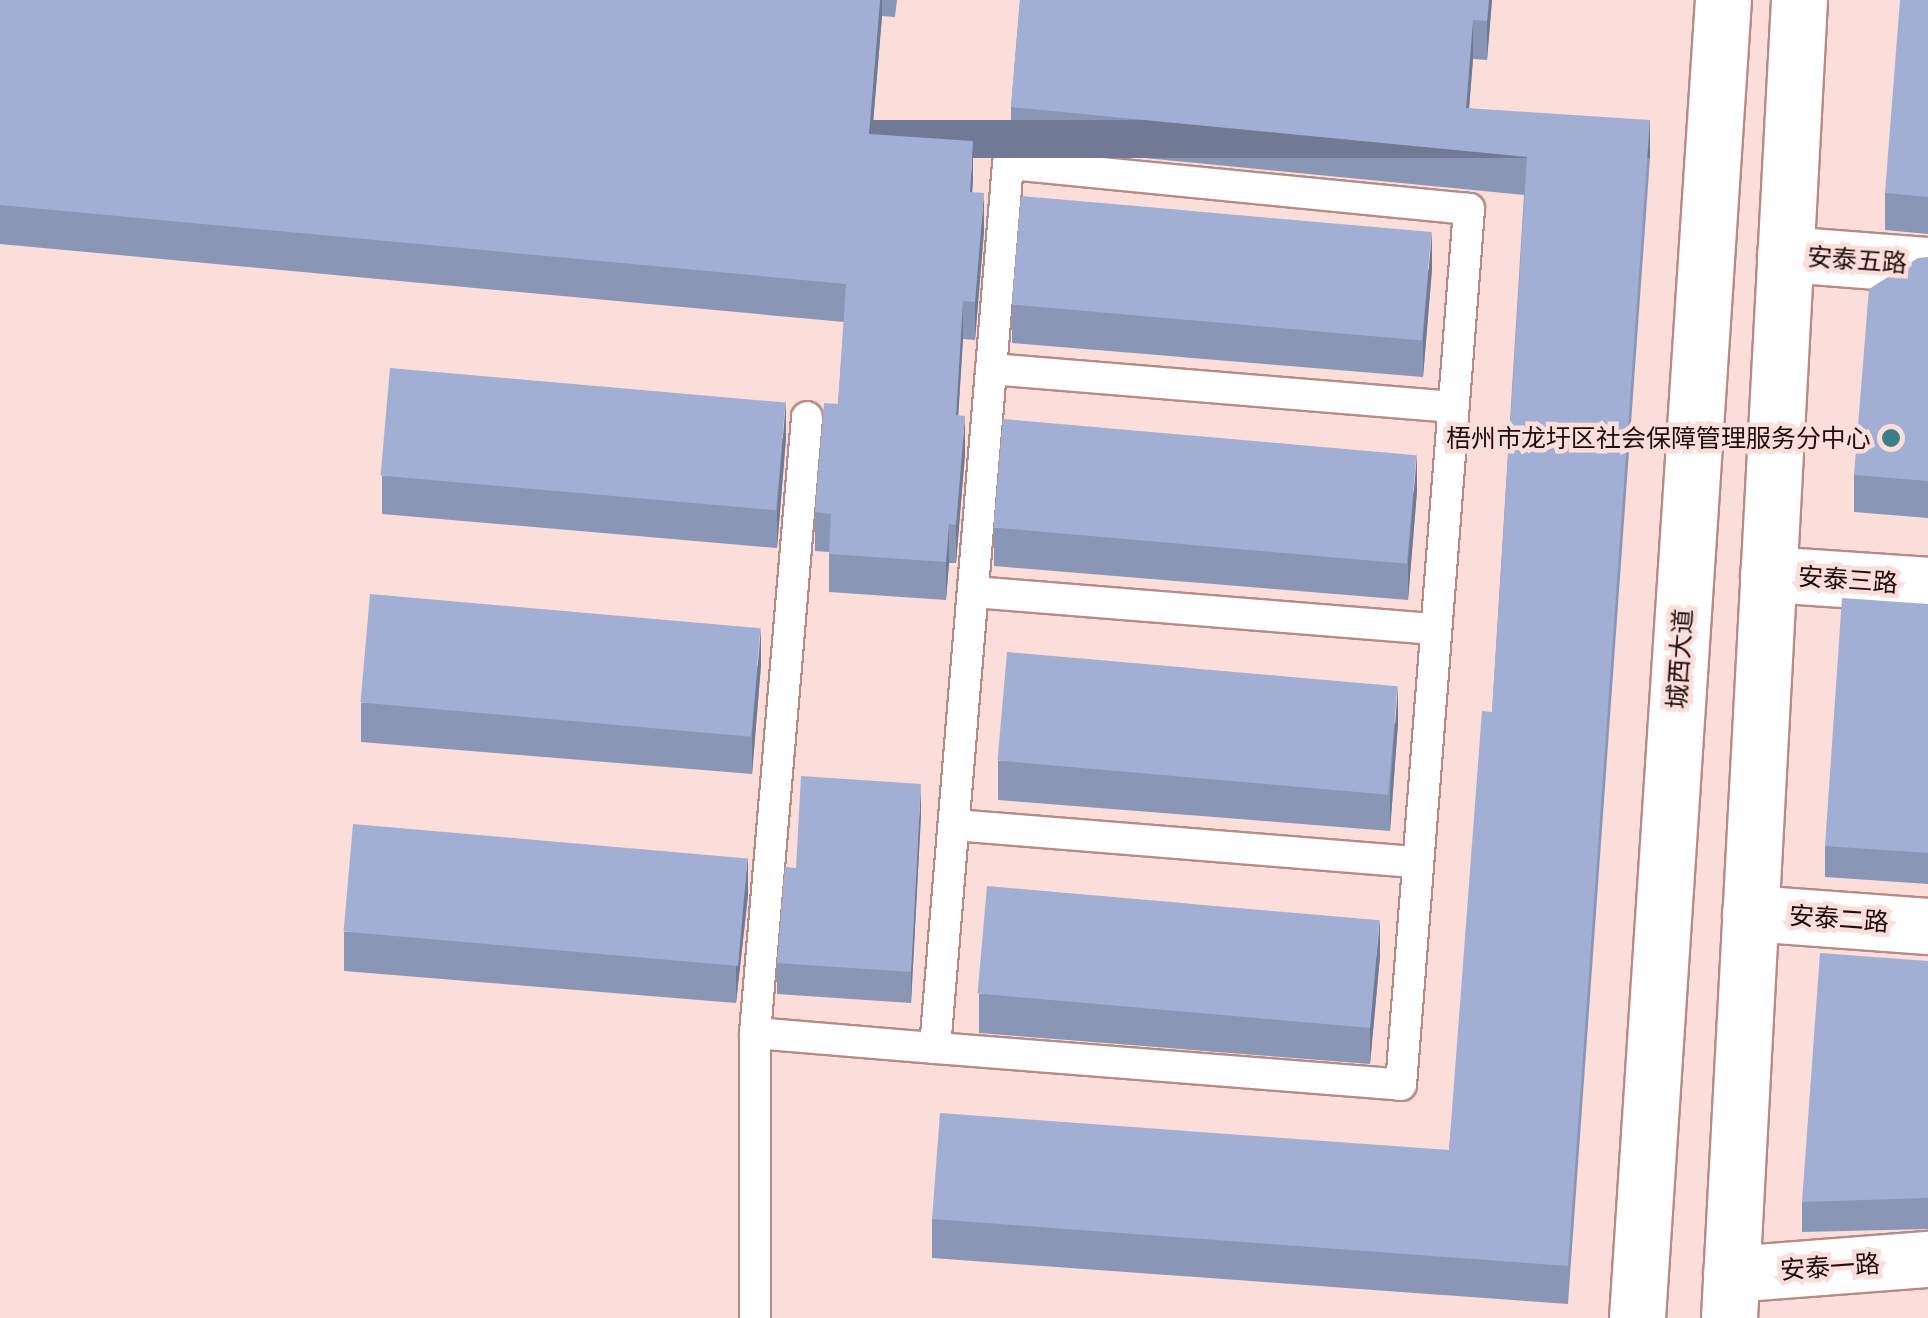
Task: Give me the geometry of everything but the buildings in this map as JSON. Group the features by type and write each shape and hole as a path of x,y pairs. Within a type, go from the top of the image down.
{"street":[{"name":"城西大道","path":"1637,1318 1723,0"},
{"path":"1730,1296 1799,0"},
{"name":"安泰五路","path":"1785,254 1928,264"},
{"name":"安泰三路","path":"1768,574 1928,585"},
{"name":"安泰二路","path":"1750,913 1928,926"},
{"name":"安泰一路","path":"1730,1296 1928,1259"}],"lane":[{"path":"755,1033 935,1048 1400,1085 1468,209 1008,164 935,1048"},
{"path":"991,368 1453,407"},
{"path":"755,1318 755,1033 807,417"},
{"path":"973,592 1436,629"},
{"path":"954,825 1418,862"}],"place":[{"name":"梧州市龙圩区社会保障管理服务分中心","path":"1891,438"}]}
